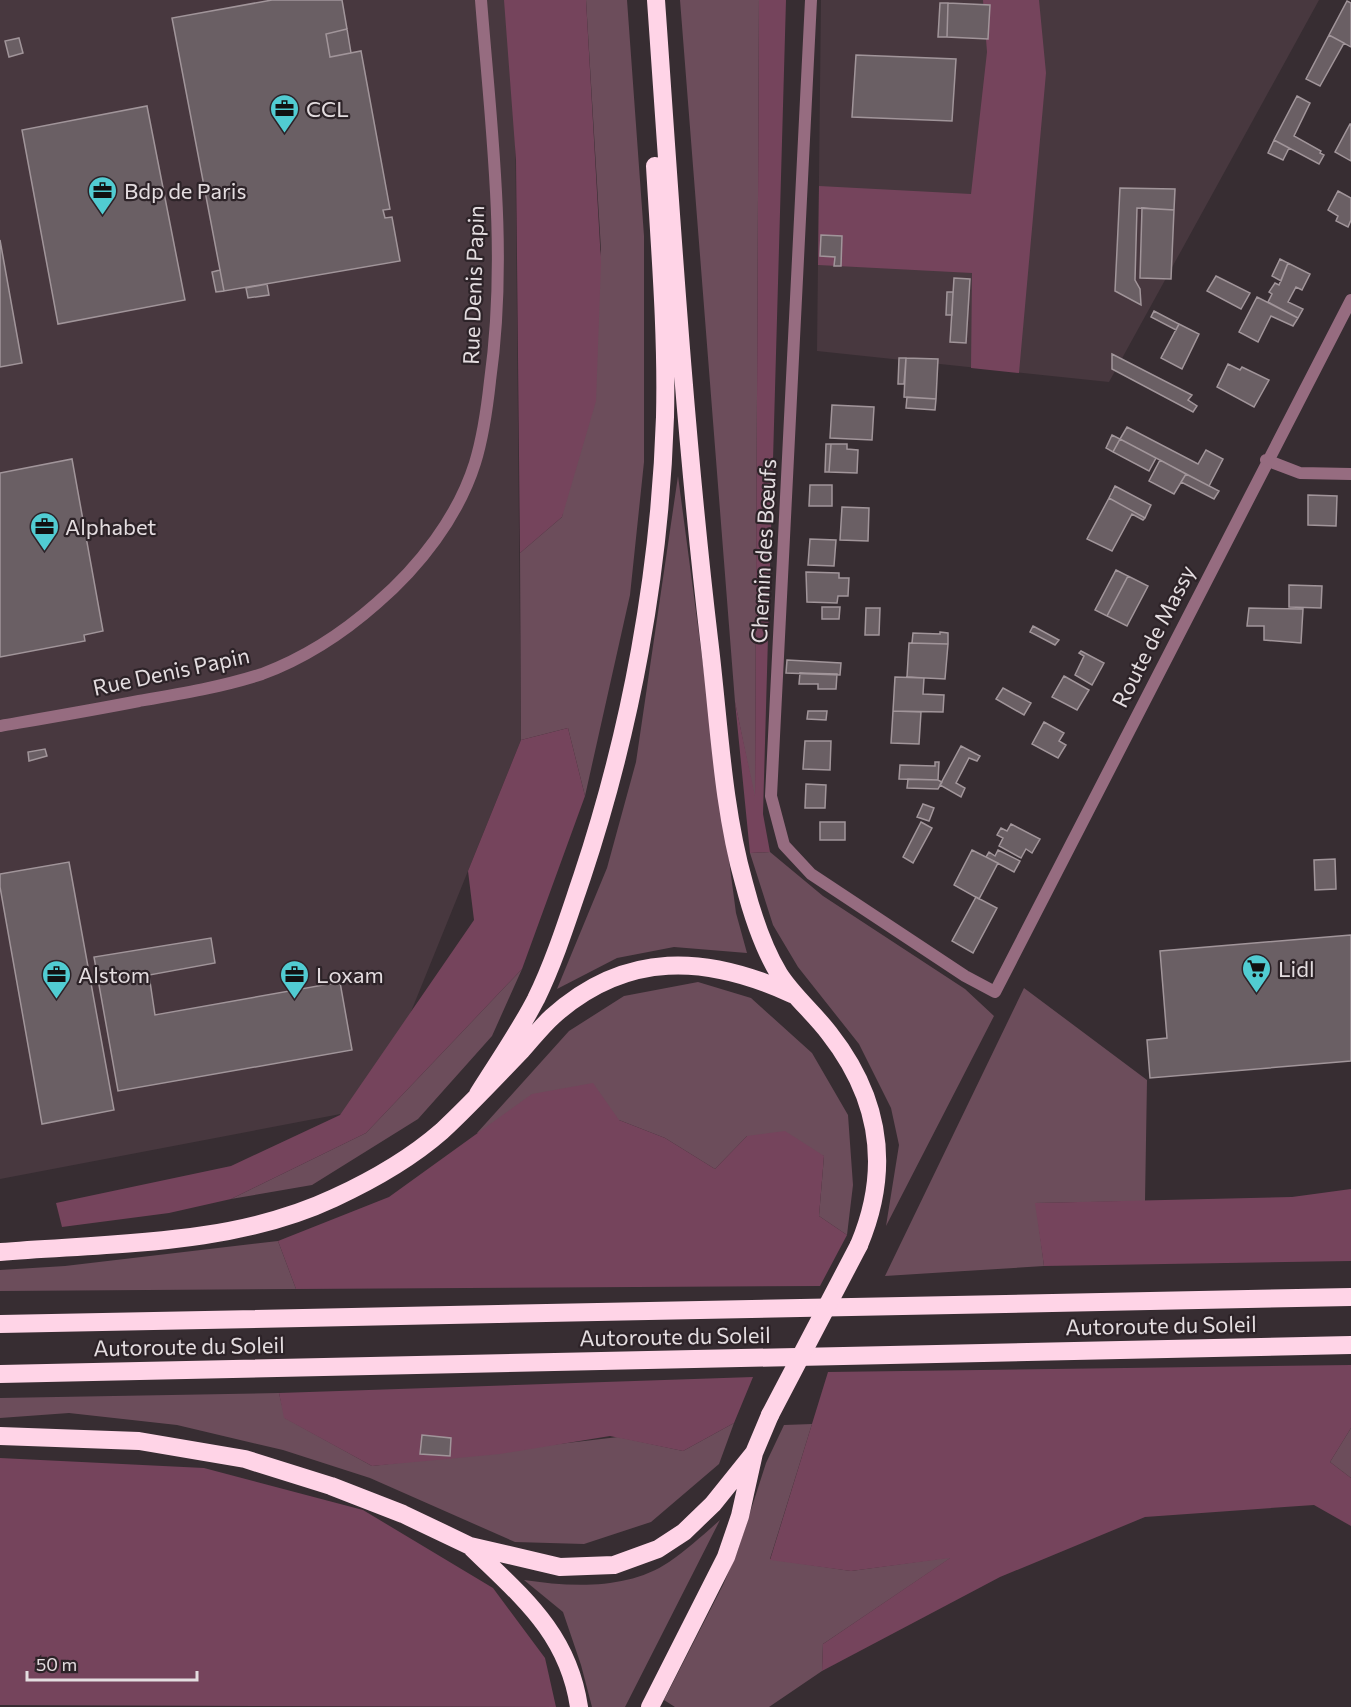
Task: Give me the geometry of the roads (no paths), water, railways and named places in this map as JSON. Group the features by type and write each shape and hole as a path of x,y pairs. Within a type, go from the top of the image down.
{"highway":[{"path":"478,1094 527,1016 569,915 610,782 627,714 646,602 658,509 665,416 661,270 644,0"},
{"path":"650,1707 726,1557 740,1516 754,1453 770,1415 859,1245 869,1221 878,1174 872,1118 859,1081 829,1032 792,994 777,970 750,906 741,874 729,798 687,425 656,0"},
{"path":"0,1252 190,1236 299,1213 398,1165 442,1130 564,1006 601,984 623,976 667,965 706,965 749,976 792,994"},
{"name":"Autoroute du Soleil","path":"0,1324 1351,1298"},
{"name":"Autoroute du Soleil","path":"0,1374 1351,1345"},
{"path":"0,1436 140,1441 245,1459 331,1486 402,1514 470,1546 560,1567 596,1567 630,1561 658,1549 684,1532 713,1504 754,1453"},
{"path":"470,1546 533,1607 548,1626 570,1670 579,1707"}],"street":[{"name":"Rue Denis Papin","path":"0,726 198,691 261,674 307,655 350,627 389,593 427,552 454,509 474,465 485,418 497,335 499,211 481,0"},
{"name":"Chemin des Bœufs","path":"811,0 771,796 784,845 811,874 965,976 994,992"},
{"name":"Route de Massy","path":"994,992 1266,460 1351,300"},
{"path":"1266,460 1300,473 1351,474"}],"place":[{"name":"CCL","path":"285,134"},
{"name":"Bdp de Paris","path":"103,216"},
{"name":"Alphabet","path":"44,552"},
{"name":"Lidl","path":"1257,994"},
{"name":"Alstom","path":"57,1000"},
{"name":"Loxam","path":"295,1000"}]}
